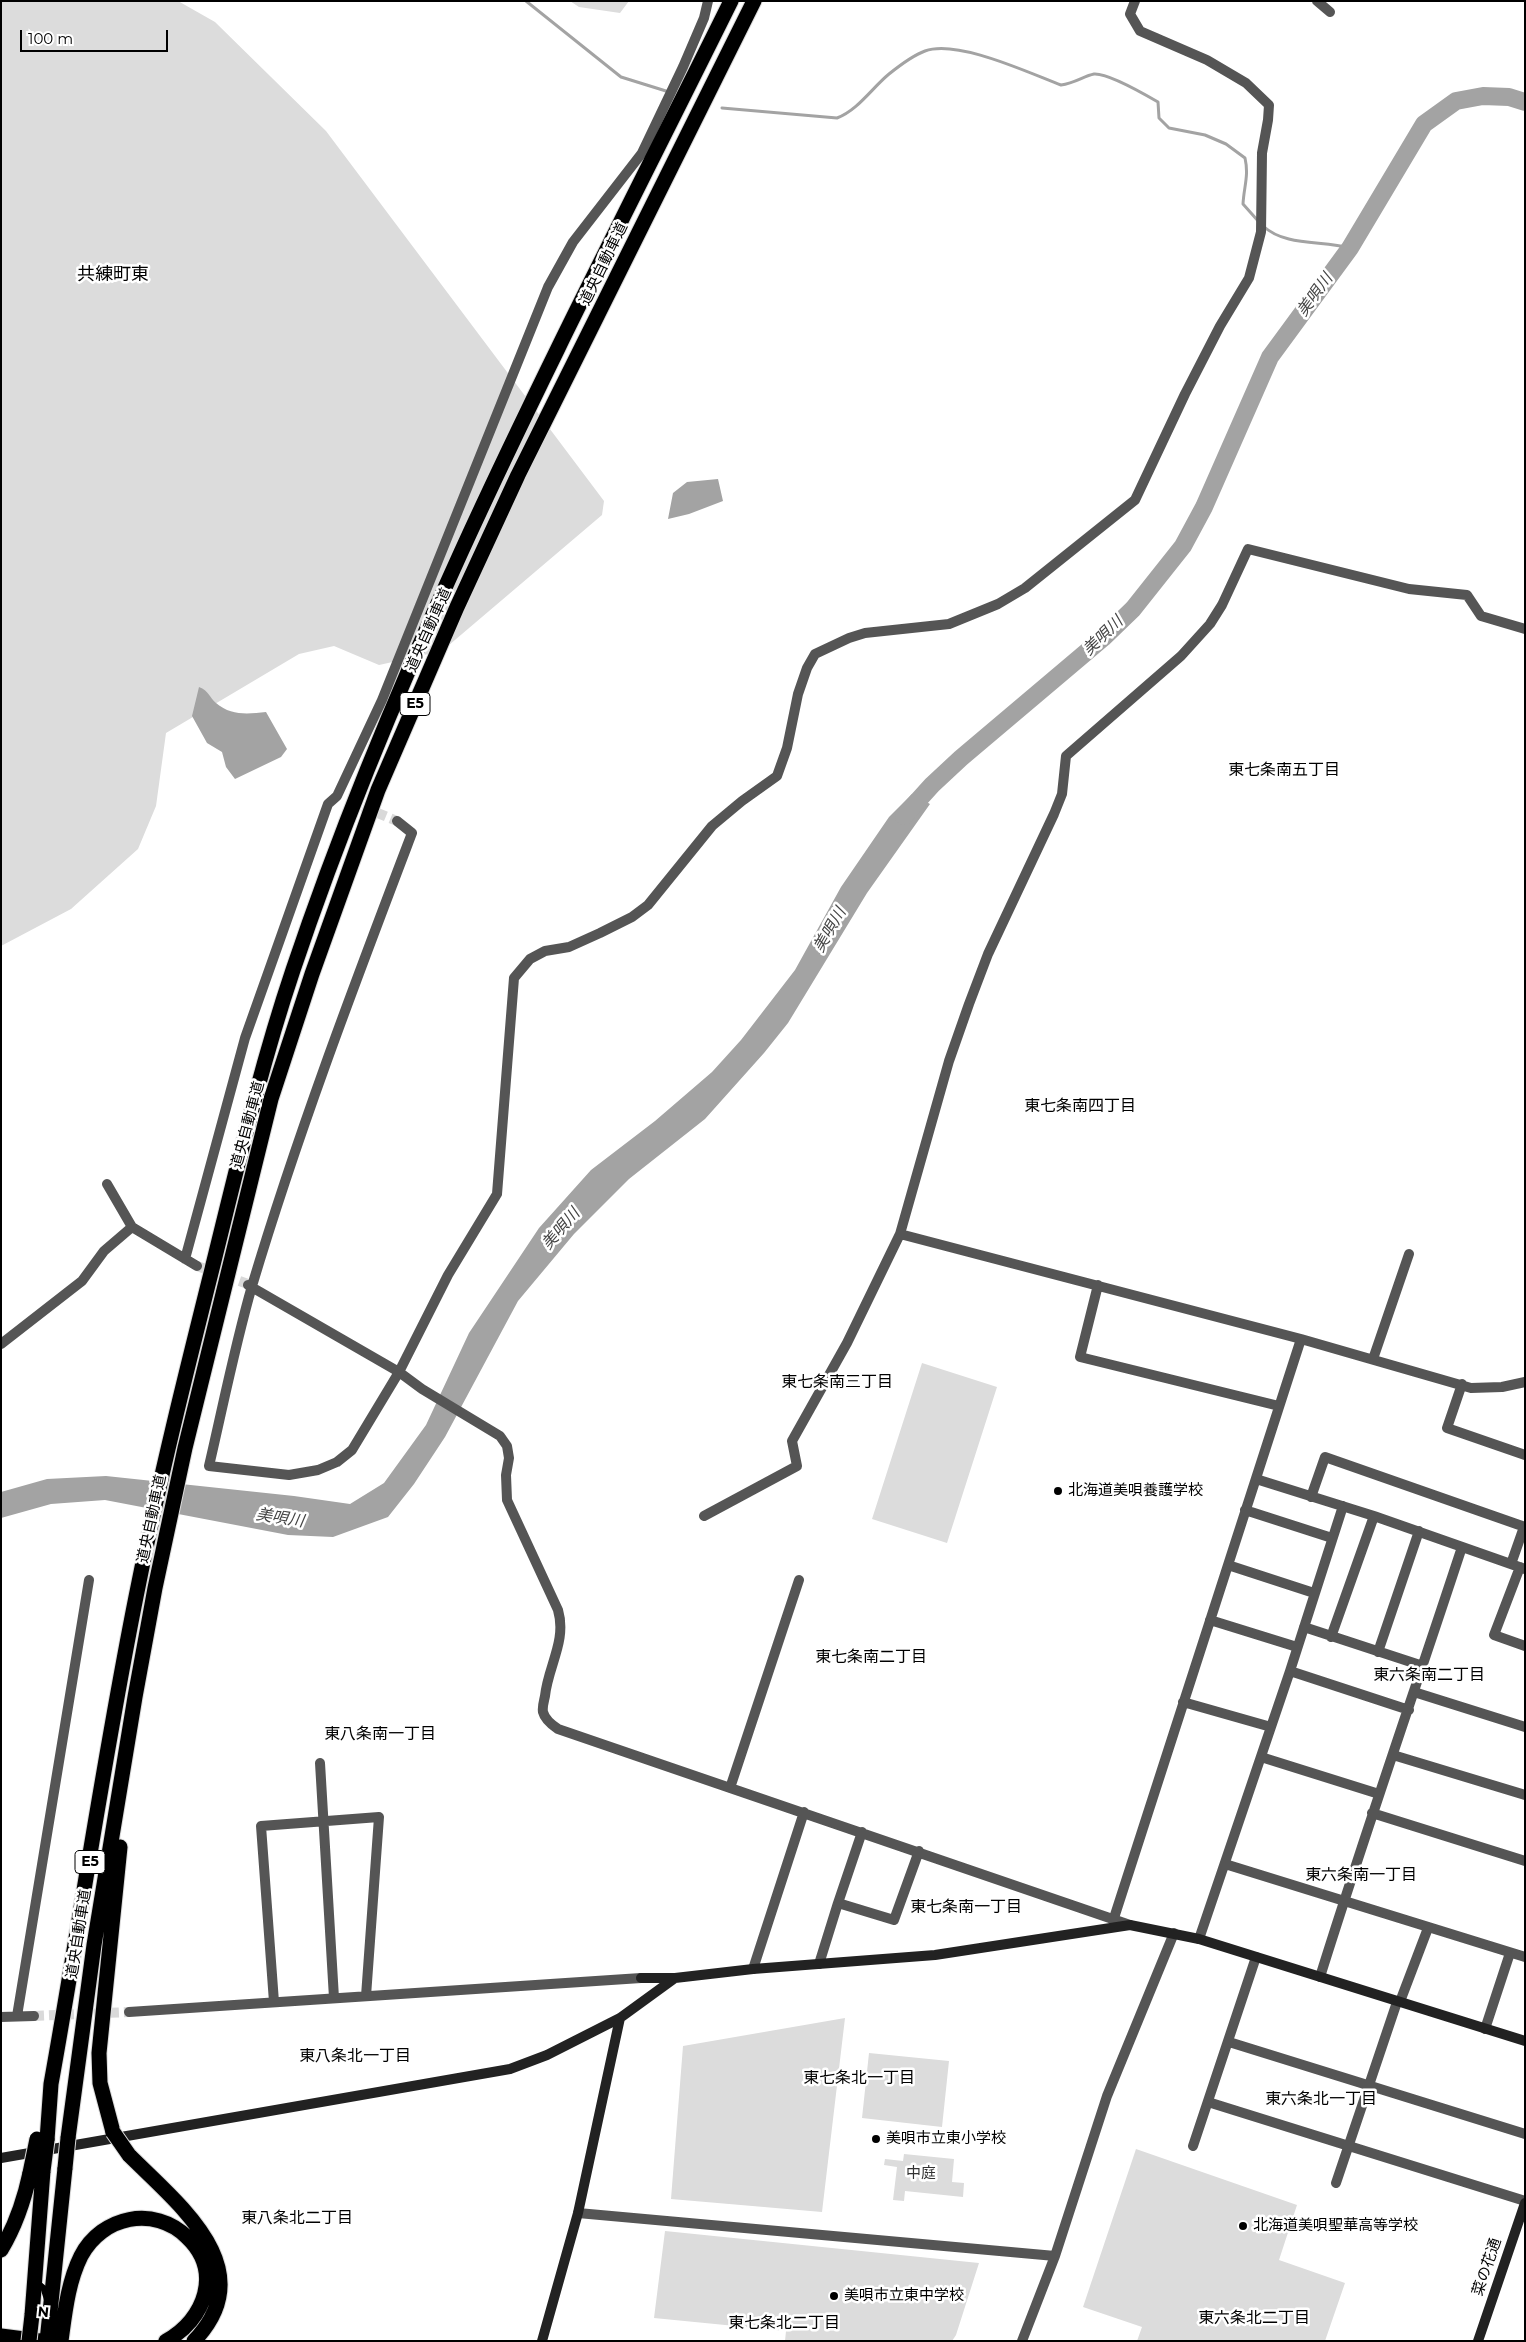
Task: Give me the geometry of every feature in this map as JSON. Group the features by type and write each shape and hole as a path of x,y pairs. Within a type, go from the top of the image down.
{"highway":[{"name":"道央自動車道","path":"29,2341 32,2315 37,2172 109,1739 138,1584 168,1445 254,1096 294,969 361,786 439,601 500,466 732,1"},
{"name":"道央自動車道","path":"46,2341 64,2168 94,1945 135,1697 155,1588 185,1448 272,1099 312,974 378,790 457,607 518,474 754,1"},
{"path":"135,1697 99,2053 100,2083 113,2132 129,2155 175,2201 206,2236 214,2252 220,2270 221,2288 218,2304 209,2324 194,2341"},
{"path":"1,2250 13,2231 37,2172"},
{"path":"61,2341 71,2284 81,2256 90,2242 109,2225 122,2220 155,2219 167,2223 188,2237 201,2258 206,2277 204,2299 200,2310 186,2327 166,2341"},
{"path":"1,2336 40,2341"}],"street":[{"path":"185,1259 245,1038 328,804 337,796 382,700 548,287 573,242 642,153 704,18 708,1"},
{"path":"397,821 412,833 326,1062 250,1286 209,1466 289,1475 318,1470 337,1462 352,1450 399,1372 448,1275 497,1194 514,978 530,959 545,951 568,947 600,933 632,917 648,905 712,826 742,801 777,776 787,748 798,694 807,668 815,654 849,638 865,633 930,628 949,624 998,604 1025,588 1135,500 1185,394 1220,326 1249,278 1261,232 1262,153 1268,120 1268,105 1246,83 1215,65 1140,31 1130,14 1135,1"},
{"path":"1317,1 1330,12"},
{"path":"704,1516 797,1466 792,1441 847,1344 900,1234 950,1061 969,1004 992,946 1062,794 1066,756 1181,656 1210,624 1222,605 1248,549 1410,589 1467,595 1480,616 1525,628"},
{"path":"337,796 348,801"},
{"path":"106,1184 132,1227 197,1266"},
{"path":"1,1344 82,1281 104,1251 132,1227"},
{"path":"900,1234 1302,1340 1471,1388 1525,1382"},
{"path":"1373,1360 1409,1254"},
{"path":"1098,1285 1080,1357 1279,1406"},
{"path":"250,1286 399,1372 422,1389 500,1436 507,1446 509,1458 506,1488 508,1500 562,1622 559,1645 546,1686 543,1712 548,1722 558,1729 919,1851 1130,1925 1199,1939 1525,2041"},
{"path":"1114,1918 1245,1510 1302,1340"},
{"path":"1462,1384 1447,1428 1525,1455"},
{"path":"1311,1497 1325,1457 1524,1527 1518,1567 1494,1634 1525,1646"},
{"path":"1256,1479 1419,1531 1518,1567"},
{"path":"1199,1939 1290,1671 1343,1506"},
{"path":"1245,1510 1332,1538"},
{"path":"1331,1636 1374,1516"},
{"path":"1378,1652 1419,1531"},
{"path":"1320,1977 1372,1813 1409,1710 1462,1547"},
{"path":"1228,1565 1314,1593"},
{"path":"16,2016 89,1580"},
{"path":"730,1788 799,1580"},
{"path":"1210,1620 1298,1646"},
{"path":"1304,1627 1422,1666"},
{"path":"1290,1671 1409,1710"},
{"path":"1414,1692 1525,1727"},
{"path":"1183,1702 1271,1727"},
{"path":"1392,1755 1525,1795"},
{"path":"1261,1757 1379,1794"},
{"path":"320,1763 334,1998"},
{"path":"753,1968 804,1812"},
{"path":"1372,1813 1525,1861"},
{"path":"274,2002 261,1826 379,1817 366,1996"},
{"path":"819,1964 862,1832"},
{"path":"838,1903 894,1920 919,1851"},
{"path":"1225,1864 1525,1958"},
{"path":"129,2012 641,1978 675,1978 753,1968 935,1955 1130,1925"},
{"path":"1336,2183 1397,2002 1401,1999 1428,1928"},
{"path":"1022,2341 1054,2256 1107,2096 1174,1933"},
{"path":"1485,2029 1510,1953"},
{"path":"1192,2146 1229,2042 1256,1957"},
{"path":"1,2158 510,2069 548,2055 620,2018 675,1978"},
{"path":"1,2017 34,2016"},
{"path":"542,2341 578,2213 620,2018"},
{"path":"1229,2042 1525,2134"},
{"path":"1208,2102 1348,2144 1525,2202"},
{"name":"菜の花通","path":"1478,2341 1525,2202"},
{"path":"578,2213 1054,2256"}],"green space":[{"path":"1,1 178,1 215,22 326,131 604,501 602,515 442,651 379,665 334,646 299,654 166,733 156,806 138,849 71,909 1,946"},
{"path":"570,1 629,1 620,13 579,7"},
{"path":"922,1363 997,1387 947,1543 872,1519"},
{"path":"845,2018 822,2212 671,2199 683,2046"},
{"path":"869,2053 949,2061 942,2127 862,2118"},
{"path":"1136,2149 1297,2205 1279,2260 1345,2283 1325,2341 1137,2341 1142,2327 1083,2307"},
{"name":"中庭","path":"904,2154 954,2159 952,2182 964,2183 963,2197 905,2191 904,2201 893,2200 897,2167 884,2165 885,2159 903,2161"},
{"name":"美唄市立東中学校","path":"665,2231 979,2263 956,2335 952,2341 785,2341 786,2331 654,2318"}],"water":[{"path":"718,479 723,501 689,514 668,519 673,493 687,482"},
{"path":"199,687 207,692 216,703 228,710 246,713 266,712 287,749 281,757 235,779 226,767 222,752 207,743 192,716"},
{"path":"912,794 930,804 867,893 788,1023 705,1119 629,1179 574,1234 518,1301 445,1437 414,1484 388,1517 333,1537 288,1535 105,1500 51,1504 1,1518 1,1492 47,1479 106,1476 294,1496 350,1504 384,1483 426,1425 469,1333 539,1228 591,1170 655,1121 712,1072 741,1040 795,970 841,887 889,817"}],"waterway":[{"path":"526,1 621,77 666,91"},
{"path":"722,108 837,118 852,110 889,74 907,61 925,51 939,49 974,53 1061,85 1090,75 1100,75 1127,85 1158,102 1159,118 1169,128 1205,135 1226,144 1245,158 1246,176 1243,204 1259,222"},
{"name":"美唄川","path":"904,816 932,785 961,758 1103,638 1133,609 1183,546 1204,507 1270,357 1350,248 1424,124 1456,101 1483,96 1509,97 1525,102"},
{"path":"1263,226 1272,233 1293,240 1350,248"}],"tunnel":[{"path":"349,801 397,821"},
{"path":"197,1266 248,1284"},
{"path":"34,2016 129,2012"}],"place":[{"name":"北海道美唄養護学校","path":"1058,1491"},
{"name":"美唄市立東小学校","path":"876,2139"},
{"name":"北海道美唄聖華高等学校","path":"1243,2226"},
{"name":"美唄市立東中学校","path":"834,2296"}],"district":[{"name":"共練町東","path":"113,275"},
{"name":"東七条南五丁目","path":"1284,770"},
{"name":"東七条南四丁目","path":"1080,1106"},
{"name":"東七条南三丁目","path":"837,1382"},
{"name":"東七条南二丁目","path":"871,1657"},
{"name":"東六条南二丁目","path":"1429,1675"},
{"name":"東八条南一丁目","path":"380,1734"},
{"name":"東六条南一丁目","path":"1361,1875"},
{"name":"東七条南一丁目","path":"966,1907"},
{"name":"東八条北一丁目","path":"355,2056"},
{"name":"東七条北一丁目","path":"859,2078"},
{"name":"東六条北一丁目","path":"1321,2099"},
{"name":"東八条北二丁目","path":"297,2218"},
{"name":"東六条北二丁目","path":"1254,2318"},
{"name":"東七条北二丁目","path":"784,2323"}]}
